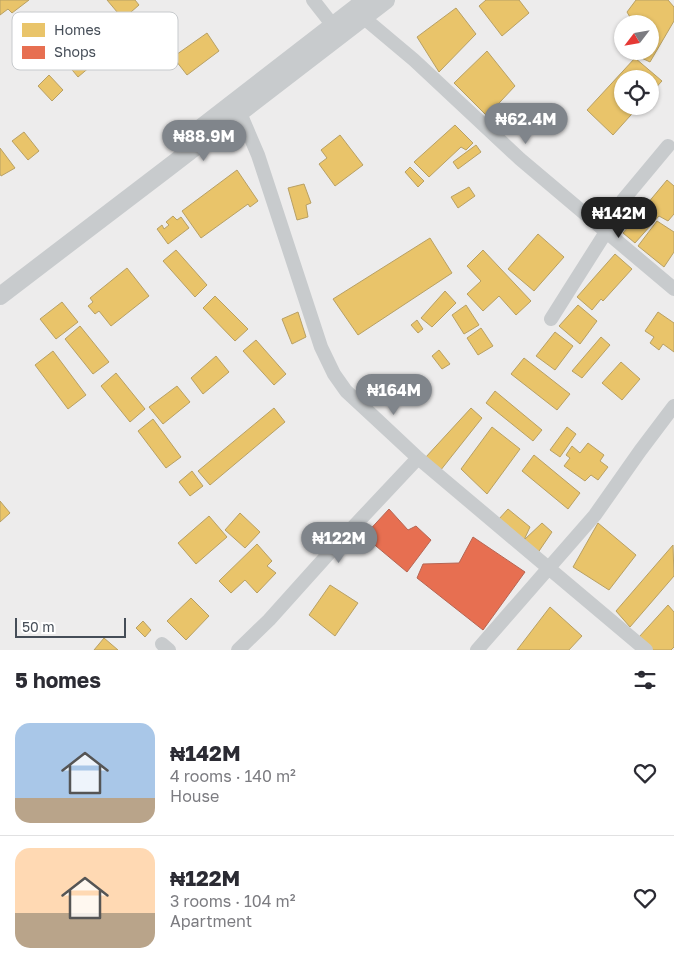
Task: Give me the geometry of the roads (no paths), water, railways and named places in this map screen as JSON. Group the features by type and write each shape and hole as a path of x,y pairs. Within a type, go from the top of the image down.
{"street":[{"path":"312,0 336,30"},
{"path":"0,296 362,9 386,0"},
{"path":"362,9 520,159 674,289"},
{"path":"0,281 236,108"},
{"path":"236,108 258,155 322,347 334,374 346,390 418,458 646,650"},
{"path":"552,319 606,232 623,200 668,146"},
{"path":"477,650 595,514 674,406"},
{"path":"238,650 269,620 418,458"}]}
